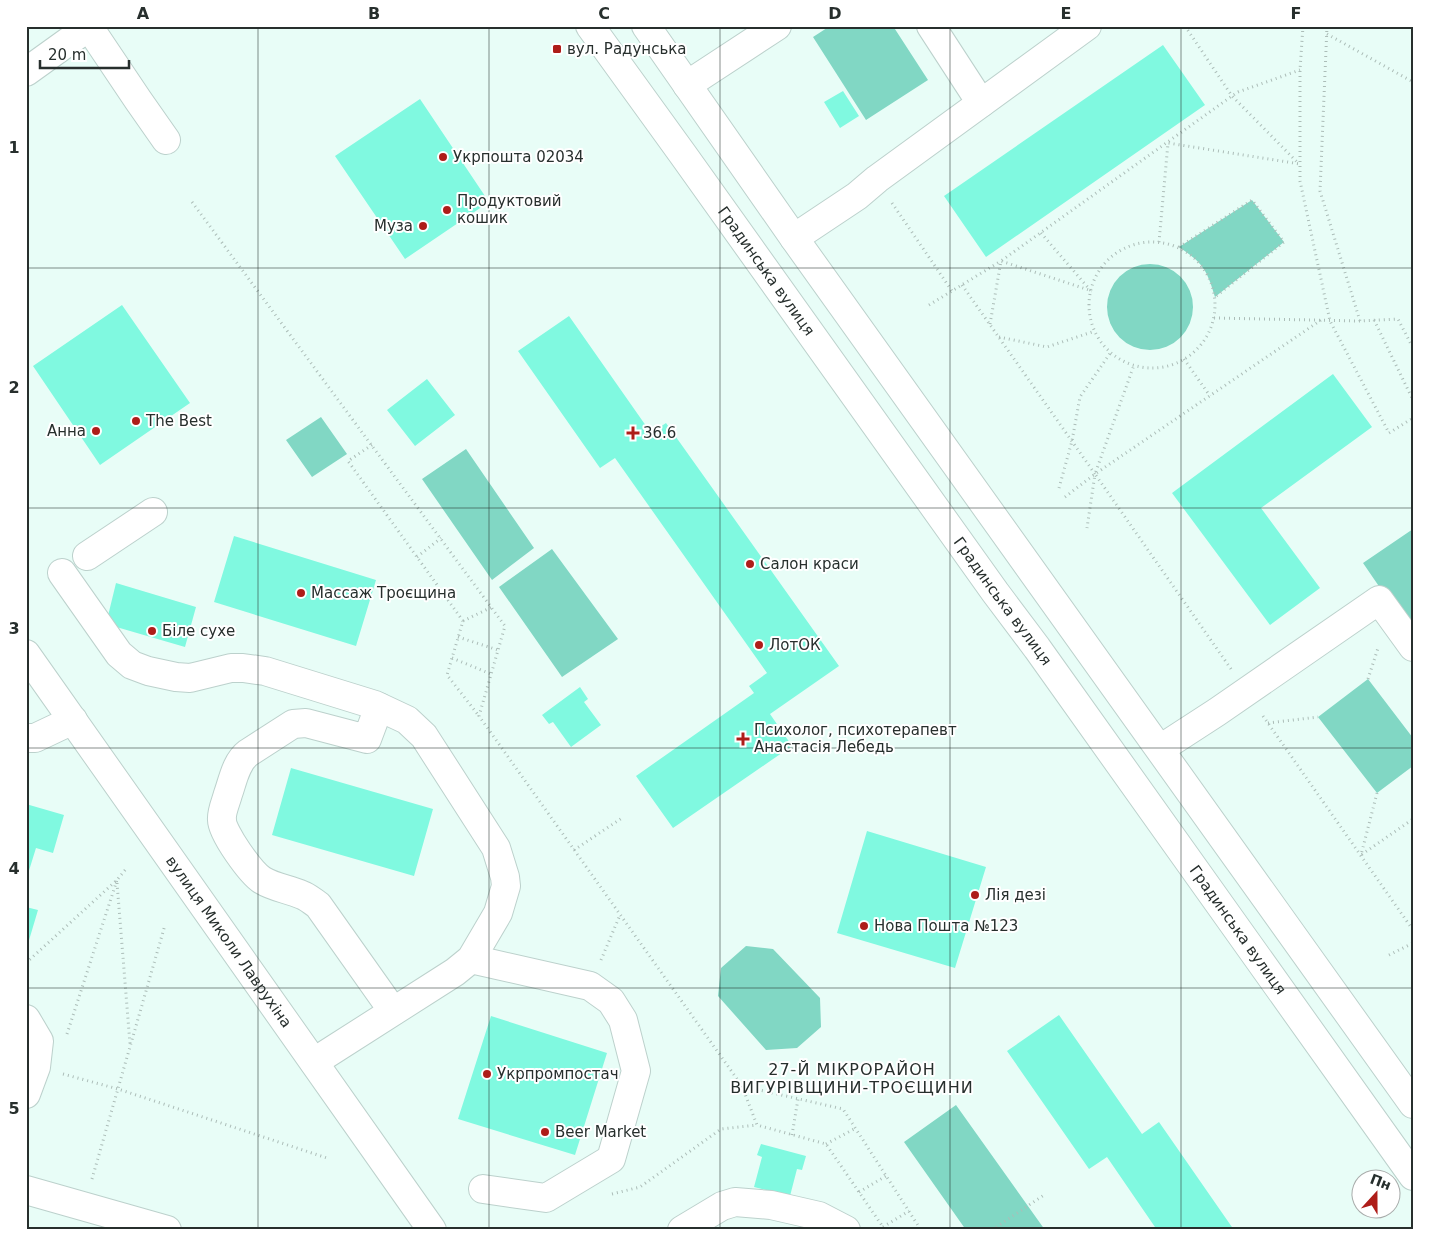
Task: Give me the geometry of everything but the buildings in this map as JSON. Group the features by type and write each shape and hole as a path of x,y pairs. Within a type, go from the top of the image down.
{"street":[{"name":"Градинська вулиця","path":"590,26 989,584 1037,648 1413,1176"},
{"path":"646,26 794,238 1413,1104"},
{"path":"687,85 777,26"},
{"path":"931,26 981,103"},
{"path":"794,238 857,196 876,180 1087,26"},
{"path":"26,72 90,27 166,140"},
{"path":"87,556 153,512"},
{"path":"62,574 119,654 132,665 148,671 190,678 231,668 265,671 379,707 407,720 424,736 496,848 505,876 505,892 498,913 471,959 455,972 314,1062"},
{"path":"1160,749 1379,600 1413,647"},
{"name":"вулиця Миколи Лаврухіна","path":"26,654 432,1230"},
{"path":"379,707 367,739 306,723 293,724 248,753 238,765 223,810 222,820 243,860 254,874 263,881 281,889 303,895 318,905 393,1011"},
{"path":"26,738 35,738 72,720"},
{"path":"471,959 590,986 611,1001 623,1020 636,1071 611,1159 546,1198 484,1189"},
{"path":"26,1019 40,1041 36,1067 26,1094"},
{"path":"26,1190 167,1230"},
{"path":"682,1230 722,1206 735,1202 771,1205 819,1216 846,1230"}],"path":[{"path":"1185,26 1232,96 1300,164"},
{"path":"1303,26 1300,70 1300,181 1330,321 1389,434 1413,418"},
{"path":"1327,26 1320,191 1360,321"},
{"path":"1327,34 1413,82"},
{"path":"929,305 1002,261 1238,92 1300,70"},
{"path":"1168,142 1300,164"},
{"path":"1159,242 1168,142"},
{"path":"876,180 952,291"},
{"path":"1179,247 1252,200 1284,242 1215,297"},
{"path":"192,202 505,626 479,716"},
{"path":"1041,233 1092,291"},
{"path":"1159,242 1179,247 1197,260 1209,277 1215,297 1214,318 1204,342 1184,359 1160,368 1134,365 1110,352 1094,331 1089,305 1094,280 1110,258 1133,244 1159,242"},
{"path":"1002,261 1092,291"},
{"path":"990,324 1002,261"},
{"path":"962,285 1096,474 1413,930"},
{"path":"1214,318 1330,321 1398,319 1413,348"},
{"path":"1065,497 1320,320"},
{"path":"1374,320 1413,400"},
{"path":"998,337 1047,347 1094,331"},
{"path":"1059,488 1072,441 1080,396 1110,352"},
{"path":"1184,359 1210,396"},
{"path":"1087,528 1096,474 1134,365"},
{"path":"372,445 348,461 463,621"},
{"path":"416,557 440,538"},
{"path":"492,607 463,621 447,675 479,716 742,1086 757,1125"},
{"path":"458,637 498,650"},
{"path":"452,658 491,674"},
{"path":"1268,723 1318,716"},
{"path":"1360,855 1377,793"},
{"path":"574,850 622,818"},
{"path":"1360,855 1413,820"},
{"path":"26,962 117,880 126,869"},
{"path":"67,1036 117,880"},
{"path":"117,880 130,1047"},
{"path":"590,986 620,915"},
{"path":"85,1206 166,925"},
{"path":"1389,955 1413,943"},
{"path":"36,1067 118,1089 327,1158"},
{"path":"742,1086 843,1109 921,1230"},
{"path":"792,1134 798,1099"},
{"path":"607,1195 640,1187 721,1129 757,1125 826,1144 884,1228 909,1211"},
{"path":"826,1144 856,1128"},
{"path":"859,1192 886,1176"},
{"path":"992,1230 1044,1196"}],"green space":[{"path":"830,26 893,26 928,80 866,120 813,37"},
{"path":"1252,200 1284,242 1215,297 1203,268 1194,258 1179,247"},
{"path":"1150,264 1166,267 1174,271 1186,283 1190,291 1193,307 1190,323 1186,331 1174,343 1166,347 1150,350 1134,347 1126,343 1114,331 1110,323 1107,307 1110,291 1114,283 1126,271 1134,267"},
{"path":"321,417 347,454 312,477 286,440"},
{"path":"466,449 534,548 492,580 422,479"},
{"path":"1413,529 1413,636 1363,563"},
{"path":"552,549 618,639 562,677 499,587"},
{"path":"1368,679 1413,738 1413,766 1377,793 1318,717"},
{"path":"746,946 773,949 820,998 821,1027 797,1048 766,1050 718,996 721,968"},
{"path":"956,1105 1045,1230 966,1230 904,1142"}],"place":[{"name":"вул. Радунська","path":"557,49"},
{"name":"Укрпошта 02034","path":"443,157"},
{"name":"Продуктовий кошик","path":"447,210"},
{"name":"Муза","path":"423,226"},
{"name":"The Best","path":"136,421"},
{"name":"Анна","path":"96,431"},
{"name":"36.6","path":"633,433"},
{"name":"Салон краси","path":"750,564"},
{"name":"Массаж Троєщина","path":"301,593"},
{"name":"Біле сухе","path":"152,631"},
{"name":"ЛотОК","path":"759,645"},
{"name":"Психолог, психотерапевт Анастасія Лебедь","path":"743,739"},
{"name":"Лія дезі","path":"975,895"},
{"name":"Нова Пошта №123","path":"864,926"},
{"name":"Укрпромпостач","path":"487,1074"},
{"name":"Beer Market","path":"545,1132"}],"district":[{"name":"27-Й МІКРОРАЙОН ВИГУРІВЩИНИ-ТРОЄЩИНИ","path":"852,1078"}]}
